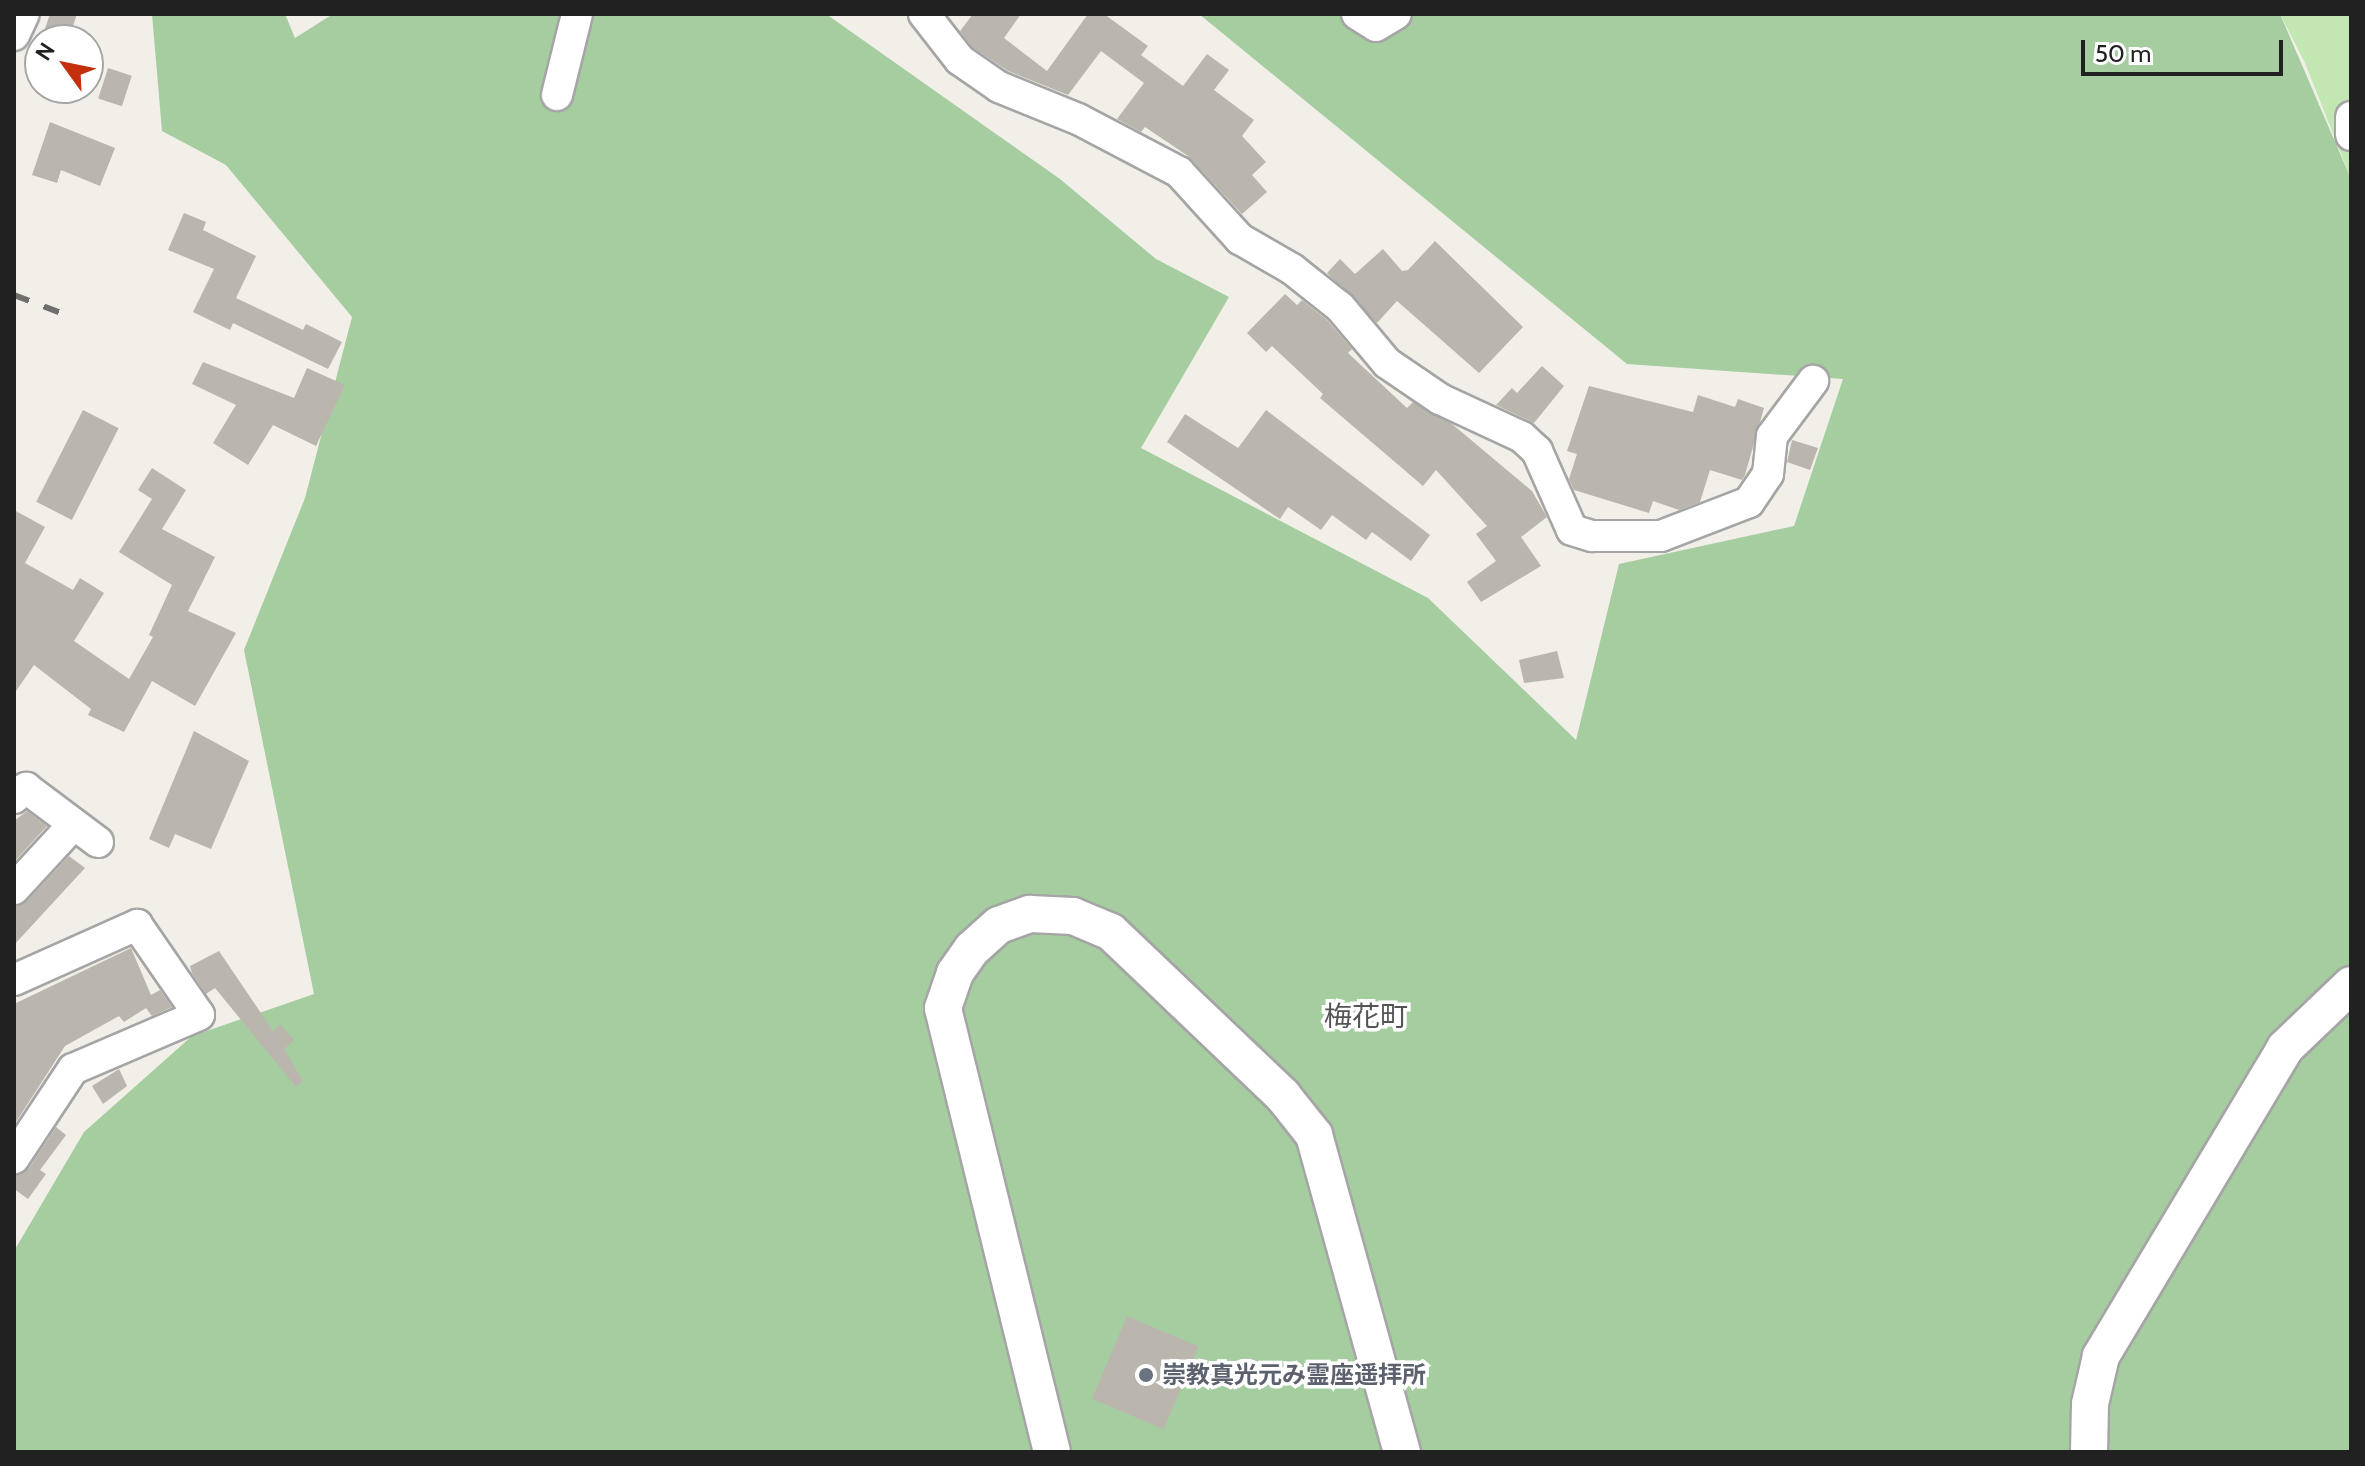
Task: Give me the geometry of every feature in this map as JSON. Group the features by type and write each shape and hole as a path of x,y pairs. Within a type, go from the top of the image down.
{"street":[{"path":"14,35 24,14"},
{"path":"557,95 577,14"},
{"path":"924,14 960,60 999,87 1078,119 1179,172 1240,239 1292,269 1340,307 1387,363 1440,399 1522,437 1537,451 1572,530 1592,536 1661,536 1749,502 1768,474 1772,436 1813,381"},
{"path":"1357,14 1376,26 1396,14"},
{"path":"2351,117 2351,135"},
{"path":"14,798 26,788 98,842"},
{"path":"14,889 74,824"},
{"path":"1052,1452 943,1008 955,973 972,949 999,925 1030,914 1073,916 1111,932 1283,1096 1314,1135 1402,1452"},
{"path":"14,980 137,925 199,1015 73,1069 14,1158"},
{"path":"2089,1452 2090,1404 2101,1356 2285,1048 2351,985"}],"green space":[{"path":"152,14 285,14 295,38 333,14 826,14 1060,179 1156,259 1229,297 1141,448 1428,598 1576,740 1619,564 1794,526 1843,379 1627,364 1199,14 2280,14 2351,179 2351,1452 14,1452 14,1251 84,1132 192,1036 314,994 244,650 305,498 352,317 226,165 162,131"},
{"path":"2280,14 2351,14 2351,179 2305,63"}],"building":[{"path":"50,14 77,14 74,24 47,24"},
{"path":"973,14 1021,14 1004,38 1047,71 1088,14 1104,14 1148,46 1141,55 1183,86 1207,54 1229,70 1214,90 1254,120 1242,136 1266,162 1252,175 1267,192 1242,214 1188,156 1145,127 1141,132 1117,119 1144,83 1101,51 1068,95 1008,71 972,47 960,31"},
{"path":"108,68 132,76 122,106 104,100 104,80"},
{"path":"50,122 115,148 100,186 61,170 57,183 32,175"},
{"path":"184,213 206,222 203,230 256,256 236,298 303,330 306,324 342,342 328,369 233,323 230,330 193,312 214,269 168,250"},
{"path":"1435,241 1523,327 1479,373 1397,301 1377,323 1327,273 1340,259 1355,274 1383,249 1402,271 1408,270"},
{"path":"1285,294 1297,305 1302,300 1327,320 1352,349 1348,353 1407,408 1413,402 1452,424 1532,491 1547,517 1521,537 1541,566 1481,602 1467,582 1496,561 1476,534 1487,526 1436,470 1423,486 1320,398 1323,394 1272,346 1266,352 1247,333"},
{"path":"203,362 294,398 307,368 345,385 316,446 273,425 248,465 213,443 236,405 192,384"},
{"path":"1542,366 1564,386 1534,423 1496,405 1512,388 1517,393"},
{"path":"1589,386 1693,412 1698,395 1735,407 1738,399 1764,408 1745,475 1742,480 1710,470 1700,502 1679,510 1653,501 1649,513 1574,490 1569,479 1577,454 1567,451"},
{"path":"83,410 119,428 72,520 36,502"},
{"path":"1266,410 1430,535 1411,561 1372,532 1366,540 1332,515 1321,530 1288,507 1280,519 1167,442 1185,414 1238,448"},
{"path":"1792,440 1818,448 1810,470 1787,462"},
{"path":"152,468 186,490 162,529 215,557 188,611 236,633 195,706 152,681 124,732 88,715 91,709 34,665 14,694 14,510 45,527 25,563 73,590 80,578 104,593 74,641 129,679 153,637 149,635 172,585 119,552 152,499 138,490"},
{"path":"1557,651 1564,678 1524,683 1519,660"},
{"path":"194,731 249,761 211,849 175,834 169,848 149,839"},
{"path":"27,811 47,826 14,862 14,821"},
{"path":"69,856 85,868 14,945 14,906 27,901"},
{"path":"131,948 151,995 160,990 172,1007 152,1016 146,1008 124,1022 119,1016 65,1046 14,1125 14,1004"},
{"path":"219,951 273,1031 280,1024 294,1040 284,1049 303,1081 296,1087 215,988 206,994 192,973 190,966"},
{"path":"119,1069 127,1086 103,1104 92,1086"},
{"path":"56,1127 66,1135 40,1170 46,1174 28,1199 14,1189 14,1176 29,1168"},
{"path":"1127,1316 1199,1346 1164,1429 1092,1399"}],"railway":[{"path":"14,295 66,315"}],"place":[{"name":"崇教真光元み霊座遥拝所","path":"1146,1375"}],"district":[{"name":"梅花町","path":"1366,1016"}]}
